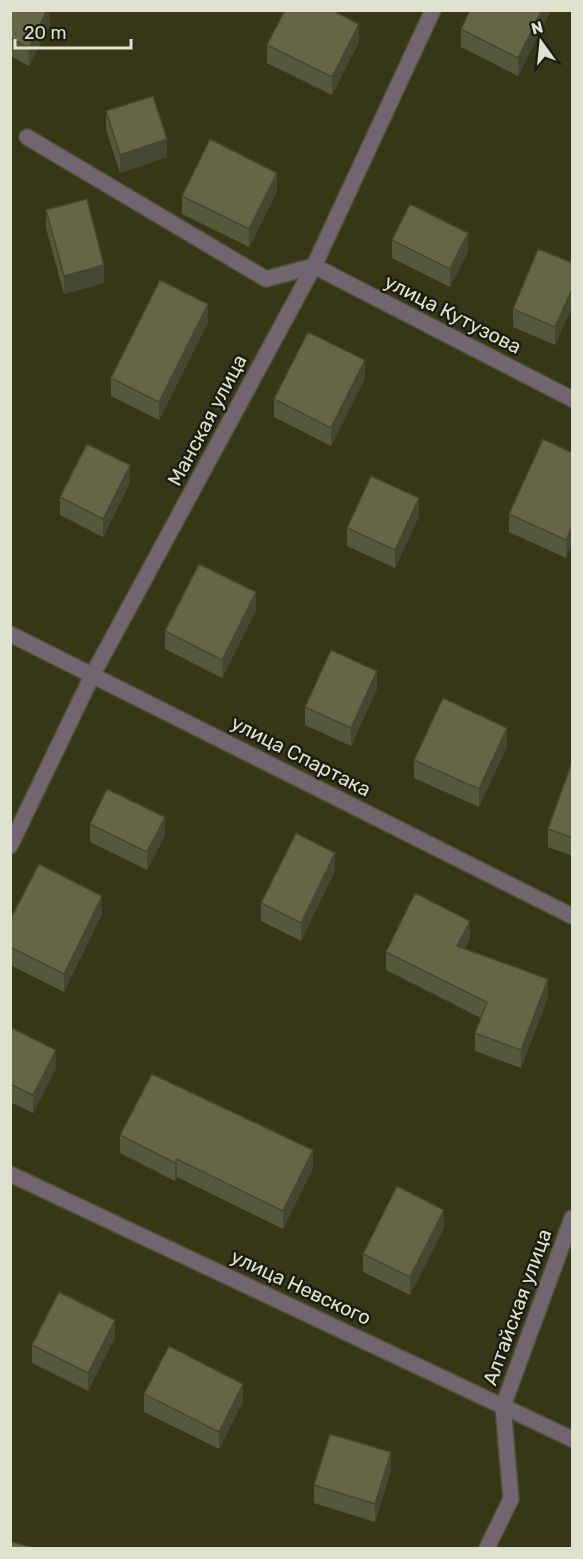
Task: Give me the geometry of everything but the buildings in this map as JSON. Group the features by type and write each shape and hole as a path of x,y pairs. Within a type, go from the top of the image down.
{"street":[{"name":"Манская улица","path":"10,846 93,674 314,266 433,10"},
{"path":"27,137 266,279 314,266"},
{"name":"улица Кутузова","path":"314,266 573,399"},
{"name":"улица Спартака","path":"10,634 573,916"},
{"name":"улица Невского","path":"10,1173 573,1439"},
{"name":"Алтайская улица","path":"487,1548 511,1499 503,1406 573,1218"}]}
